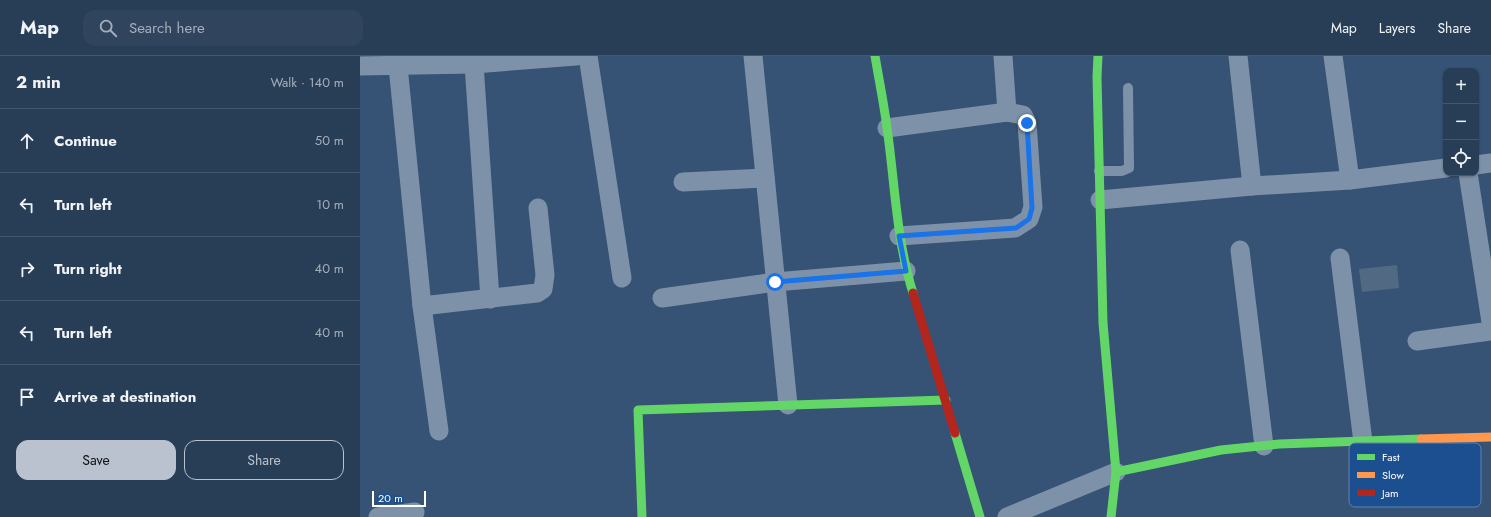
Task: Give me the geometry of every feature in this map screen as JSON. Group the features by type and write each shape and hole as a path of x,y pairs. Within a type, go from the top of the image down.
{"street":[{"path":"360,66 398,61 468,62 576,56"},
{"path":"588,56 622,278"},
{"path":"753,56 788,405"},
{"path":"875,56 887,128 899,236 906,271 980,517"},
{"path":"1003,56 1007,112"},
{"path":"1098,56 1103,323 1116,472 1111,517"},
{"path":"1238,56 1252,186"},
{"path":"1333,56 1350,180"},
{"path":"398,61 422,306 439,431"},
{"path":"468,62 490,299"},
{"path":"887,128 1007,112 1023,115 1027,123 1032,208 1029,219 1016,228 899,236"},
{"path":"1479,165 1491,164"},
{"path":"1100,200 1252,186 1350,180 1443,168"},
{"path":"1468,176 1491,322"},
{"path":"683,182 765,178"},
{"path":"422,306 537,293 544,289 545,275 538,208"},
{"path":"1240,250 1264,446"},
{"path":"1340,258 1363,442"},
{"path":"662,298 775,282 906,271"},
{"path":"1418,341 1491,331"},
{"path":"642,517 638,410 946,400"},
{"path":"1007,517 1116,472 1221,450 1264,446 1491,437"},
{"path":"378,517 415,512"}],"lane":[{"path":"1099,171 1122,170 1129,168 1128,88"}],"building":[{"path":"1397,265 1399,288 1362,292 1359,269"}],"traffic: fast":[{"path":"875,56 886,119 899,232 907,273 913,293"},
{"path":"1098,56 1097,77 1103,323 1116,472 1111,517"},
{"path":"642,517 638,410 946,400"},
{"path":"955,433 980,517"},
{"path":"1116,472 1221,450 1279,444 1421,439"}],"traffic: slow":[{"path":"1421,439 1491,437"}],"traffic: jam":[{"path":"913,293 955,433"}],"route":[{"path":"775,282 906,271 899,236 1016,228 1029,219 1032,208 1027,123"}]}
